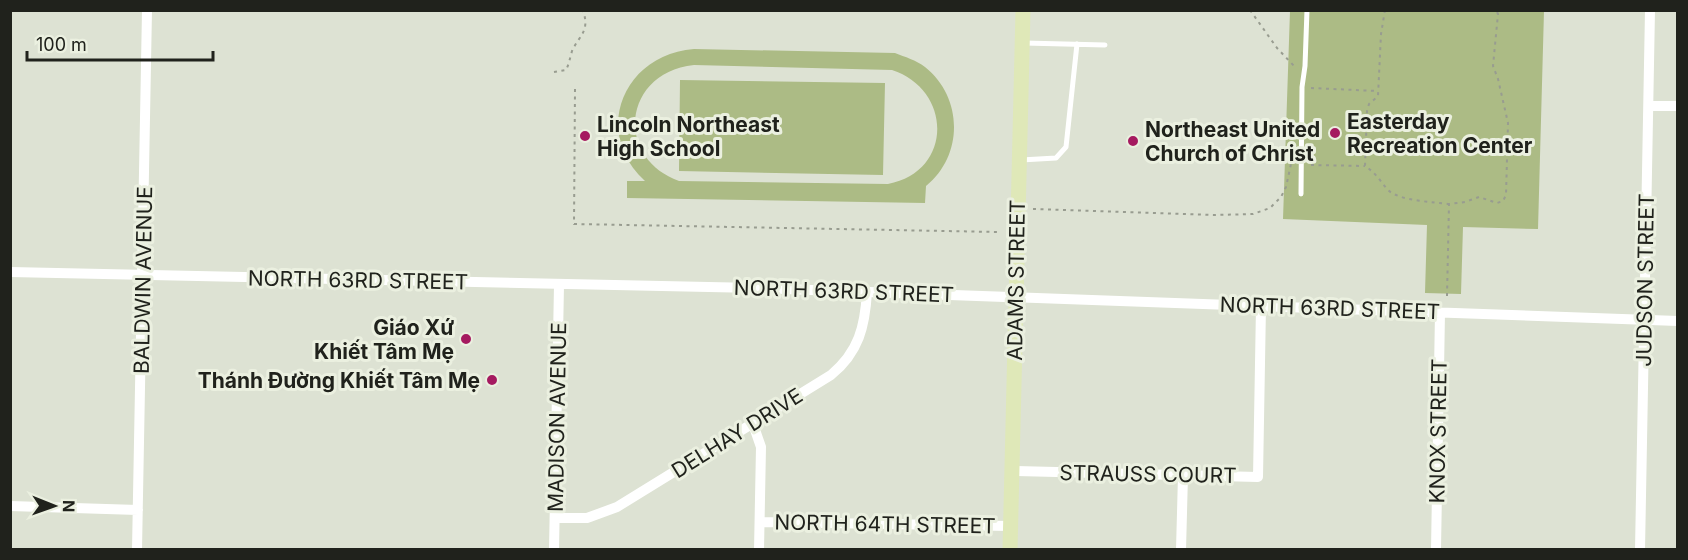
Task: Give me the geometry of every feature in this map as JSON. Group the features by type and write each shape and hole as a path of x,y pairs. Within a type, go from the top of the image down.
{"main road":[{"name":"ADAMS STREET","path":"1010,549 1023,10"}],"street":[{"name":"BALDWIN AVENUE","path":"137,549 147,10"},
{"name":"JUDSON STREET","path":"1640,549 1650,10"},
{"path":"1648,106 1677,106"},
{"name":"NORTH 63RD STREET","path":"10,272 867,292 1677,321"},
{"name":"MADISON AVENUE","path":"555,549 559,285"},
{"name":"DELHAY DRIVE","path":"555,519 587,518 610,511 831,375 854,350 863,330 867,292"},
{"name":"STRAUSS COURT","path":"1011,471 1258,477 1261,306"},
{"name":"KNOX STREET","path":"1436,549 1440,312"},
{"path":"753,424 761,447 759,549"},
{"path":"1181,549 1183,475"},
{"path":"10,506 138,510"},
{"name":"NORTH 64TH STREET","path":"760,522 1011,526"}],"lane":[{"path":"1301,194 1302,88 1307,10"},
{"path":"1022,43 1105,45"},
{"path":"1019,160 1056,158 1066,147 1077,44"}],"path":[{"path":"554,72 566,70 575,46 585,34 583,10"},
{"path":"1250,10 1296,70"},
{"path":"1365,166 1367,111 1369,104 1378,96 1381,34 1385,10"},
{"path":"1301,165 1365,166 1379,177 1392,193 1412,199 1449,204 1479,197 1497,203 1503,201 1506,195 1508,123 1503,96 1493,66 1497,12 1502,10"},
{"path":"1302,88 1378,91"},
{"path":"575,89 573,224 997,232"},
{"path":"1033,209 1215,215 1253,214 1270,208 1281,197 1286,187 1292,161"},
{"path":"1447,296 1449,204"}],"green space":[{"path":"1290,11 1544,11 1538,229 1463,227 1461,294 1425,293 1427,225 1283,219"},
{"path":"694,49 895,53 925,67 938,79 947,94 954,126 947,159 926,186 925,203 627,198 627,181 645,181 629,161 620,140 618,119 623,98 633,80 649,65 670,54","holes":["694,65 892,70 912,80 926,95 935,112 937,130 934,148 925,164 909,176 888,184 679,181 658,169 644,154 636,136 636,117 641,98 653,83 671,71"]},
{"path":"680,80 885,83 883,175 679,171"}],"place":[{"name":"Easterday Recreation Center","path":"1335,133"},
{"name":"Lincoln Northeast High School","path":"585,136"},
{"name":"Northeast United Church of Christ","path":"1133,141"},
{"name":"Giáo Xứ Khiết Tâm Mẹ","path":"466,339"},
{"name":"Thánh Đường Khiết Tâm Mẹ","path":"492,380"}]}
